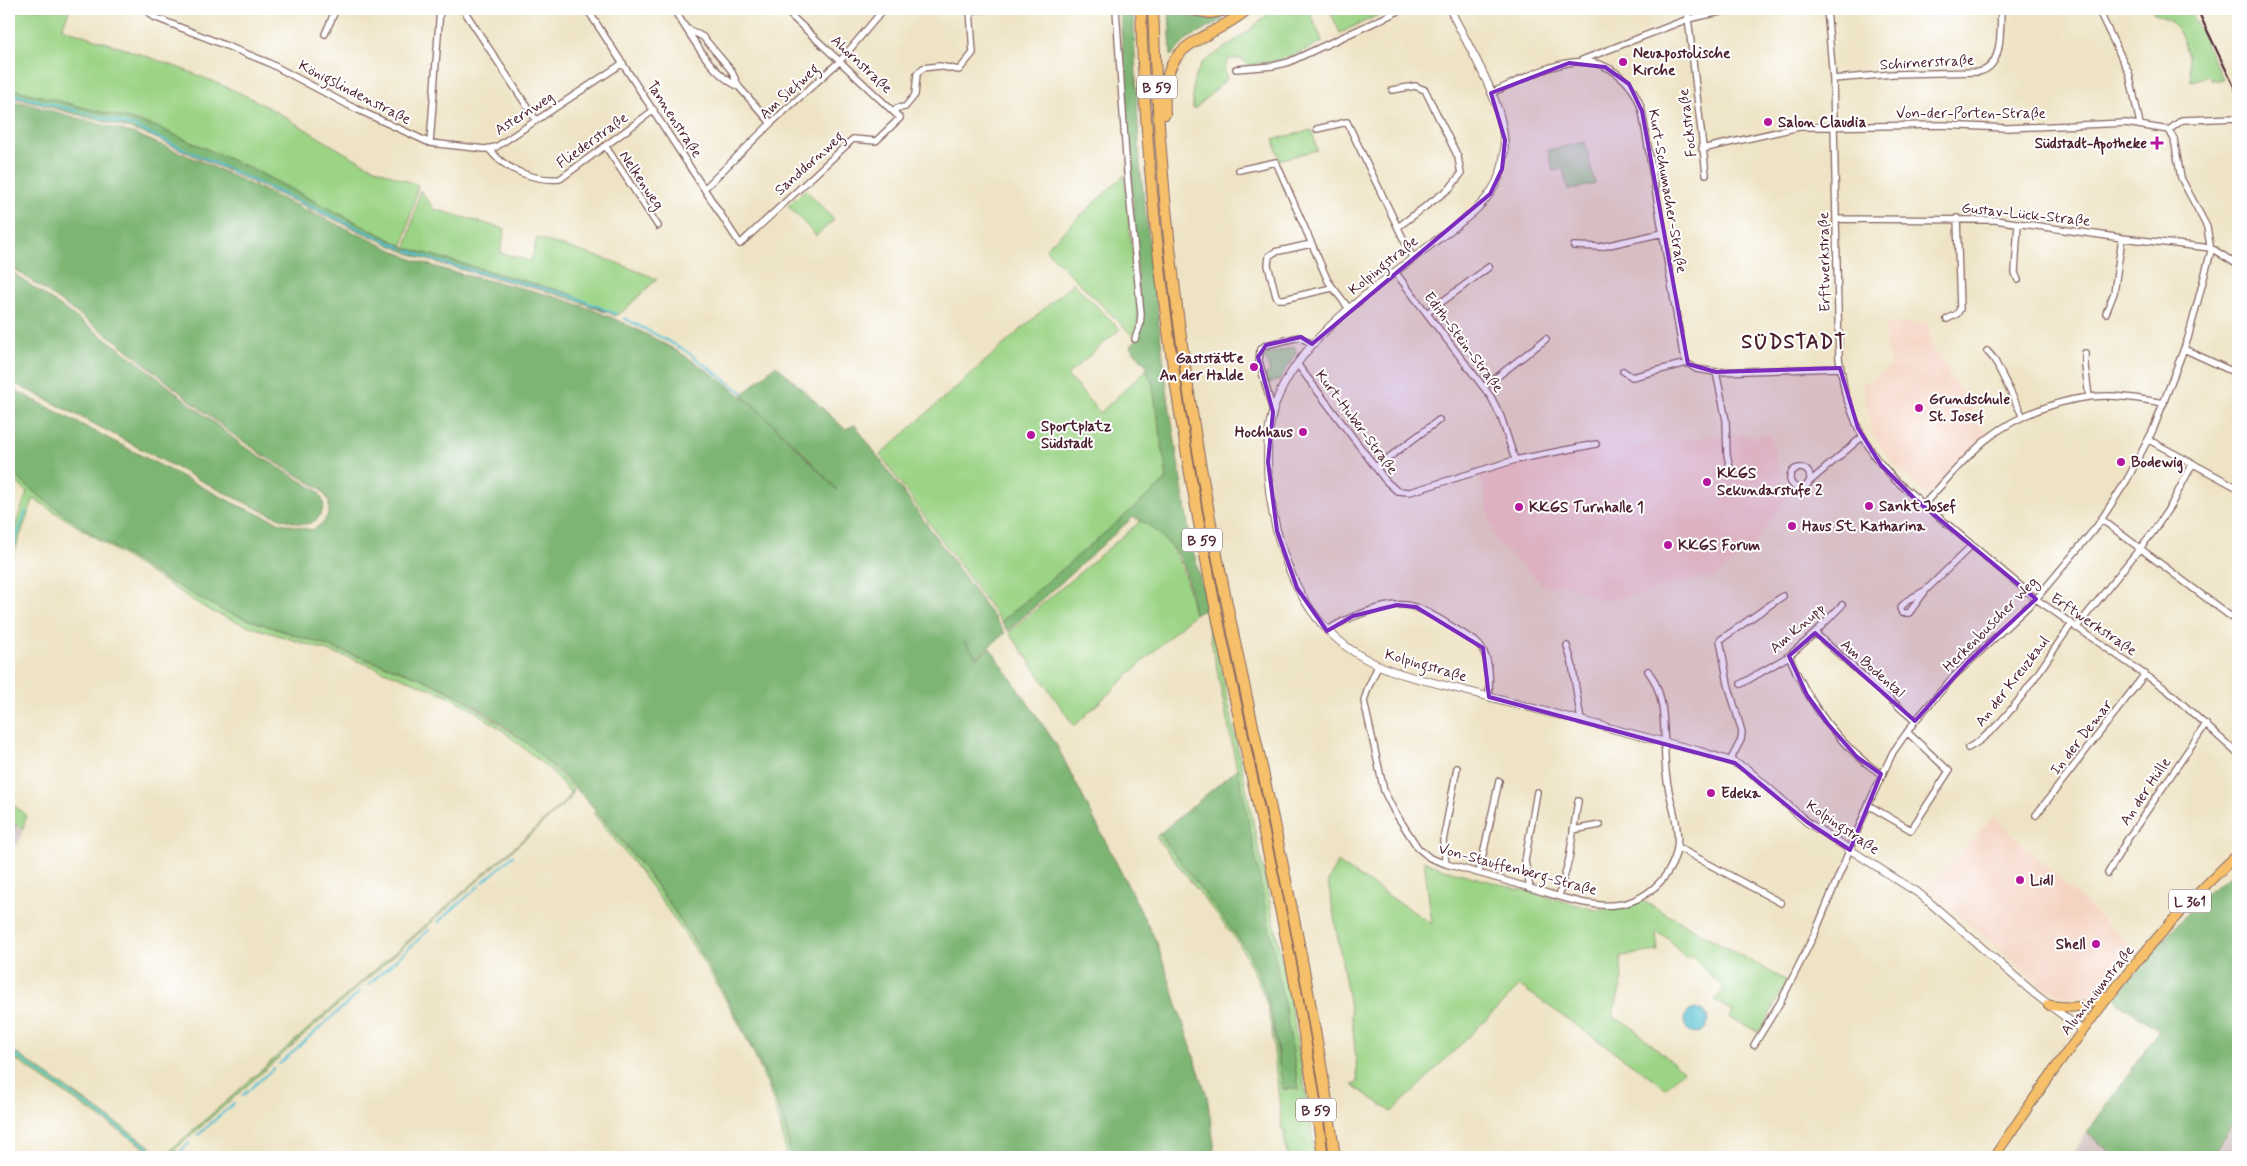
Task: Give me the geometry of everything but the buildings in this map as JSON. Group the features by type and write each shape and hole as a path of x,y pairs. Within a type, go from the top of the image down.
{"highway":[{"name":"B 59","path":"1141,9 1147,131 1158,255 1184,439 1215,607 1280,912 1310,1071 1323,1157"},
{"name":"B 59","path":"1153,9 1162,165 1172,275 1198,454 1301,953 1335,1157"},
{"path":"1189,9 1210,13 1232,9"},
{"path":"1162,165 1166,144 1165,86 1173,62 1190,44 1248,9"}],"main road":[{"name":"Aluminiumstraße","path":"1994,1157 2082,1030 2155,938 2238,854"},
{"path":"2048,1005 2070,1009 2081,1008 2110,994"}],"street":[{"path":"125,9 130,9"},
{"name":"Königslindenstraße","path":"146,9 154,17 267,62 350,106 430,143 440,9"},
{"path":"324,34 336,9"},
{"path":"463,9 536,120"},
{"name":"Tannenstraße","path":"587,9 740,244"},
{"path":"673,9 688,29 696,46 723,77 739,87"},
{"name":"Ahornstraße","path":"784,9 900,118"},
{"name":"Am Siefweg","path":"705,188 840,61 884,9"},
{"path":"894,112 897,108 905,107 915,96 916,77 921,69 939,66 959,70 973,53 970,10 990,9"},
{"path":"1116,9 1127,172 1141,314 1140,325 1135,339"},
{"path":"1236,69 1273,66 1289,62 1403,9"},
{"name":"Kolpingstraße","path":"1450,9 1502,118 1505,135 1504,158 1497,182 1478,208 1395,272 1350,310 1313,344 1283,386 1273,412 1268,439 1268,467 1272,508 1277,531 1297,588 1310,610 1328,631 1354,653 1378,666 1403,675 1664,742 1730,761 1752,773 1807,822 1921,895 2048,1005 2082,1030"},
{"name":"Fockstraße","path":"1687,9 1706,174"},
{"path":"1580,61 1688,20 1734,9"},
{"name":"Erftwerkstraße","path":"1828,9 1833,80 1840,368 1848,402 1862,437 1887,472 1971,546 2036,599 2174,695 2238,754"},
{"name":"Schirnerstraße","path":"1833,80 1892,74 1978,72 1987,69 1993,64 1996,54 2001,9"},
{"path":"2098,9 2129,73 2140,124"},
{"path":"688,29 703,37 729,68 739,87 772,123"},
{"name":"Kurt-Schumacher-Straße","path":"1491,93 1548,69 1580,61 1599,64 1615,72 1629,84 1637,96 1644,120 1683,354 1687,363"},
{"name":"Asternweg","path":"430,143 489,150 623,63"},
{"path":"1392,90 1414,86 1425,90 1458,157 1461,171 1456,183 1398,227"},
{"name":"Fliederstraße","path":"489,150 501,162 514,170 536,177 556,179 566,176 654,110"},
{"name":"Sanddornweg","path":"740,244 854,139 876,141 900,118"},
{"path":"2169,130 2182,120 2238,118"},
{"path":"1317,129 1347,122 1413,259"},
{"name":"Von-der-Porten-Straße","path":"1702,149 1791,128 1955,125 2007,128 2140,124 2169,130"},
{"name":"Herkenbuscher Weg","path":"1754,1045 1771,1020 1800,963 1881,774 1893,752 1915,721 1968,662 2036,599 2101,519 2149,440 2184,349 2207,273 2212,248 2207,227 2181,178 2174,139 2169,130"},
{"name":"Nelkenweg","path":"606,147 658,226"},
{"path":"1239,170 1276,162 1332,288 1350,310"},
{"name":"Gustav-Lück-Straße","path":"1836,218 1957,218 1995,220 2122,238 2212,248"},
{"path":"1947,319 1957,314 1960,309 1957,218"},
{"path":"2018,224 2015,273 2018,280"},
{"path":"1574,246 1600,246 1663,233"},
{"path":"2106,313 2114,293 2122,238"},
{"path":"1311,244 1275,252 1268,258 1276,296 1279,299 1284,299 1332,288"},
{"path":"2212,248 2238,265"},
{"path":"1427,313 1489,268"},
{"name":"Edith-Stein-Straße","path":"1395,272 1484,387 1501,417 1515,460"},
{"path":"1273,412 1259,361 1260,349 1266,345 1299,337 1313,344"},
{"path":"1484,387 1546,339"},
{"path":"2184,349 2238,374"},
{"path":"1987,351 1994,359 2023,417"},
{"path":"2085,353 2084,366 2089,397"},
{"path":"1623,371 1632,377 1687,363 1696,368 1716,372 1840,368"},
{"name":"Kurt-Huber-Straße","path":"1297,364 1390,485 1400,492 1410,492 1515,460"},
{"path":"1716,372 1726,420 1726,452 1732,475"},
{"path":"1923,505 1981,444 2023,417 2051,406 2089,397 2116,396 2164,403"},
{"path":"1376,467 1438,420"},
{"path":"1808,484 1862,437"},
{"path":"2149,440 2238,488"},
{"path":"1515,460 1596,444"},
{"path":"2074,626 2140,549 2169,509 2192,463"},
{"path":"2101,519 2238,622"},
{"path":"1926,590 1904,603 1900,608 1902,613 1909,613 1926,590 1971,546"},
{"path":"1730,761 1741,740 1742,732 1729,690 1720,640 1783,596"},
{"path":"1328,631 1353,616 1398,605 1416,607 1475,641 1483,648 1489,676 1489,697"},
{"name":"Am Knupp","path":"1741,684 1789,656 1815,634 1842,605"},
{"name":"An der Kreuzkaul","path":"1968,748 1980,741 2002,720 2074,626"},
{"name":"Am Bodental","path":"1815,634 1915,721"},
{"path":"1567,646 1572,663 1581,721"},
{"path":"1789,656 1804,690 1828,724 1857,757 1881,774"},
{"name":"Von-Stauffenberg-Straße","path":"1378,666 1364,701 1384,791 1394,811 1418,848 1434,860 1446,864 1559,896 1608,905 1635,900 1651,891 1671,866 1677,847 1676,826 1666,779 1663,717 1656,681 1648,670"},
{"name":"In der Demar","path":"2036,815 2145,674"},
{"name":"An der Hülle","path":"2108,873 2127,840 2206,724"},
{"path":"1868,805 1911,830 1949,771 1907,732"},
{"path":"1446,864 1443,841 1457,768"},
{"path":"1479,873 1499,781"},
{"path":"1530,888 1525,862 1537,792"},
{"path":"1559,896 1578,801"},
{"path":"1573,830 1600,825"},
{"path":"1677,847 1781,903"}],"highlighted area":[{"path":"1569,63 1605,67 1629,84 1642,111 1688,364 1716,372 1840,368 1858,428 1881,465 1915,499 2036,599 1968,662 1915,721 1815,633 1789,656 1807,695 1828,724 1857,757 1881,774 1850,850 1807,822 1735,763 1489,697 1483,648 1416,607 1397,605 1353,616 1327,631 1297,588 1277,531 1268,462 1273,412 1258,357 1266,345 1301,337 1312,344 1490,194 1502,169 1505,140 1491,93"}],"shaded area":[{"name":"Grundschule St. Josef","path":"1928,323 1931,344 1987,435 1927,495 1894,465 1872,431 1862,383 1868,382 1891,366 1886,349 1885,324"},
{"path":"1718,435 1770,435 1787,497 1751,549 1709,582 1707,576 1684,584 1651,590 1643,594 1602,600 1564,584 1544,587 1495,540 1479,472 1517,462"},
{"path":"1994,817 2131,947 2090,995 2064,998 2042,986 1927,888"},
{"path":"9,821 23,829 19,842 9,854"},
{"path":"2238,1116 2238,1157 2211,1157"},
{"path":"2087,1133 2117,1157 2069,1157"}],"green space":[{"path":"9,9 70,9 62,28 174,66 240,93 280,114 354,158 418,185 403,246 254,170 155,126 9,88"},
{"path":"1120,9 1133,9 1140,166 1167,391 1190,538 1208,609 1194,614 1187,577 1183,565 1174,550 1155,530 1133,517 1008,631 1001,622 1164,482 1167,477 1152,381 1146,370 1148,367 1130,347 1136,340 1141,325"},
{"path":"1169,9 1176,9 1194,18 1224,19 1187,39 1171,56"},
{"path":"1274,9 1308,9 1323,42 1287,57 1259,64 1249,65 1241,59 1229,59 1224,68 1227,79 1193,109 1193,83 1201,64 1246,33"},
{"path":"1329,9 1391,9 1340,33"},
{"path":"2152,9 2190,9 2223,80 2211,80 2210,76 2191,81 2186,49 2178,30 2164,17 2154,13"},
{"path":"9,88 155,126 254,170 406,248 571,294 605,312 557,294 408,253 151,136 9,96"},
{"path":"9,99 135,134 200,161 414,260 452,272 549,295 612,318 654,338 695,362 734,390 761,413 742,395 776,365 845,429 855,425 1005,633 977,657 964,641 977,658 990,648 1056,744 1157,943 1207,1096 1216,1157 790,1157 780,1110 768,1080 723,990 695,942 663,894 628,848 590,804 550,764 508,728 451,692 393,668 226,612 168,581 84,528 34,492 9,470 9,387 237,505 281,523 312,530 323,523 329,513 329,501 321,489 263,455 228,431 119,343 9,265","holes":["776,427 800,450 837,490 800,451"]},
{"path":"1312,130 1317,150 1279,160 1274,139"},
{"path":"1585,142 1595,184 1568,190 1563,169 1553,171 1548,150"},
{"path":"1124,175 1138,309 1138,322 1133,336 1045,249"},
{"path":"805,189 834,220 816,236 788,206"},
{"path":"420,190 434,209 505,229 500,253 531,261 537,238 612,261 657,279 621,313 615,316 571,294 406,248"},
{"path":"9,270 133,358 243,446 318,491 324,503 319,517 313,522 306,524 287,520 263,511 9,381"},
{"name":"Sportplatz Südstadt","path":"1073,283 1120,329 1067,375 1100,413 1146,370 1152,381 1167,476 1164,482 1001,622 880,455"},
{"path":"1295,347 1296,353 1279,380 1268,383 1265,374 1270,372 1266,358 1262,359 1261,353 1263,350 1266,349 1268,354"},
{"path":"9,470 34,492 84,528 168,581 226,612 418,677 464,699 531,746 573,788 569,800 170,1154 165,1155 537,827 568,799 570,792 549,769 502,730 447,695 350,658 246,625 210,611 36,500 33,500 9,567 9,544 27,492 9,476"},
{"path":"1142,520 1155,530 1173,550 1183,572 1194,614 1074,726 1009,632"},
{"path":"1209,609 1291,1004 1316,1157 1287,1157 1284,1130 1282,1130 1272,1031 1267,1004 1256,976 1239,943 1156,837 1159,834 1246,948 1255,963 1269,1000 1283,1089 1299,1089 1289,1029 1205,610"},
{"path":"1238,768 1299,1089 1283,1089 1272,1017 1262,983 1246,948 1159,834"},
{"path":"9,802 26,814 23,829 9,821"},
{"path":"595,811 660,891 699,949 733,1009 769,1082 780,1112 790,1157 786,1157 780,1125 764,1078 727,1002 674,918 593,813"},
{"path":"1424,860 1440,868 1596,910 1620,908 1643,901 1787,981 1761,1031 1757,1031 1730,1018 1733,1011 1715,1001 1724,989 1690,955 1685,958 1669,939 1656,932 1658,951 1621,956 1622,983 1612,1017 1628,1024 1683,1071 1666,1088 1520,986 1392,1112 1352,1085 1358,1083 1352,1019 1328,882 1337,862 1432,924"},
{"path":"2238,868 2238,1116 2211,1157 2117,1157 2087,1133 2159,1030 2119,1003 2116,997 2202,897"},
{"path":"9,1048 163,1156 158,1157 9,1055"}],"water":[{"path":"1696,1009 1701,1010 1707,1016 1707,1026 1701,1032 1696,1033 1691,1032 1685,1026 1684,1021 1685,1016 1691,1010"}],"waterway":[{"path":"9,93 133,126 402,248"},
{"path":"407,250 439,262 572,296 616,314"},
{"path":"624,318 683,349 743,393"},
{"path":"9,558 26,511"},
{"path":"483,882 513,856"},
{"path":"438,922 479,886"},
{"path":"368,985 429,930"},
{"path":"279,1064 360,992"},
{"path":"9,1051 156,1153"},
{"path":"242,1096 274,1068"},
{"path":"198,1135 234,1103"},
{"path":"181,1151 189,1143"}],"railway":[{"path":"2197,9 2238,95"}],"place":[{"name":"Neuapostolische Kirche","path":"1623,62"},
{"name":"Salon Claudia","path":"1768,122"},
{"name":"Südstadt-Apotheke","path":"2157,143"},
{"name":"Gaststätte An der Halde","path":"1254,367"},
{"name":"Grundschule St. Josef","path":"1919,408"},
{"name":"Hochhaus","path":"1303,432"},
{"name":"Sportplatz Südstadt","path":"1031,435"},
{"name":"Bodewig","path":"2121,462"},
{"name":"KKGS Sekundarstufe 2","path":"1707,482"},
{"name":"Sankt Josef","path":"1869,506"},
{"name":"KKGS Turnhalle 1","path":"1519,507"},
{"name":"Haus St. Katharina","path":"1792,526"},
{"name":"KKGS Forum","path":"1668,545"},
{"name":"Edeka","path":"1711,793"},
{"name":"Lidl","path":"2020,880"},
{"name":"Shell","path":"2096,944"}],"district":[{"name":"SÜDSTADT","path":"1794,341"}]}
